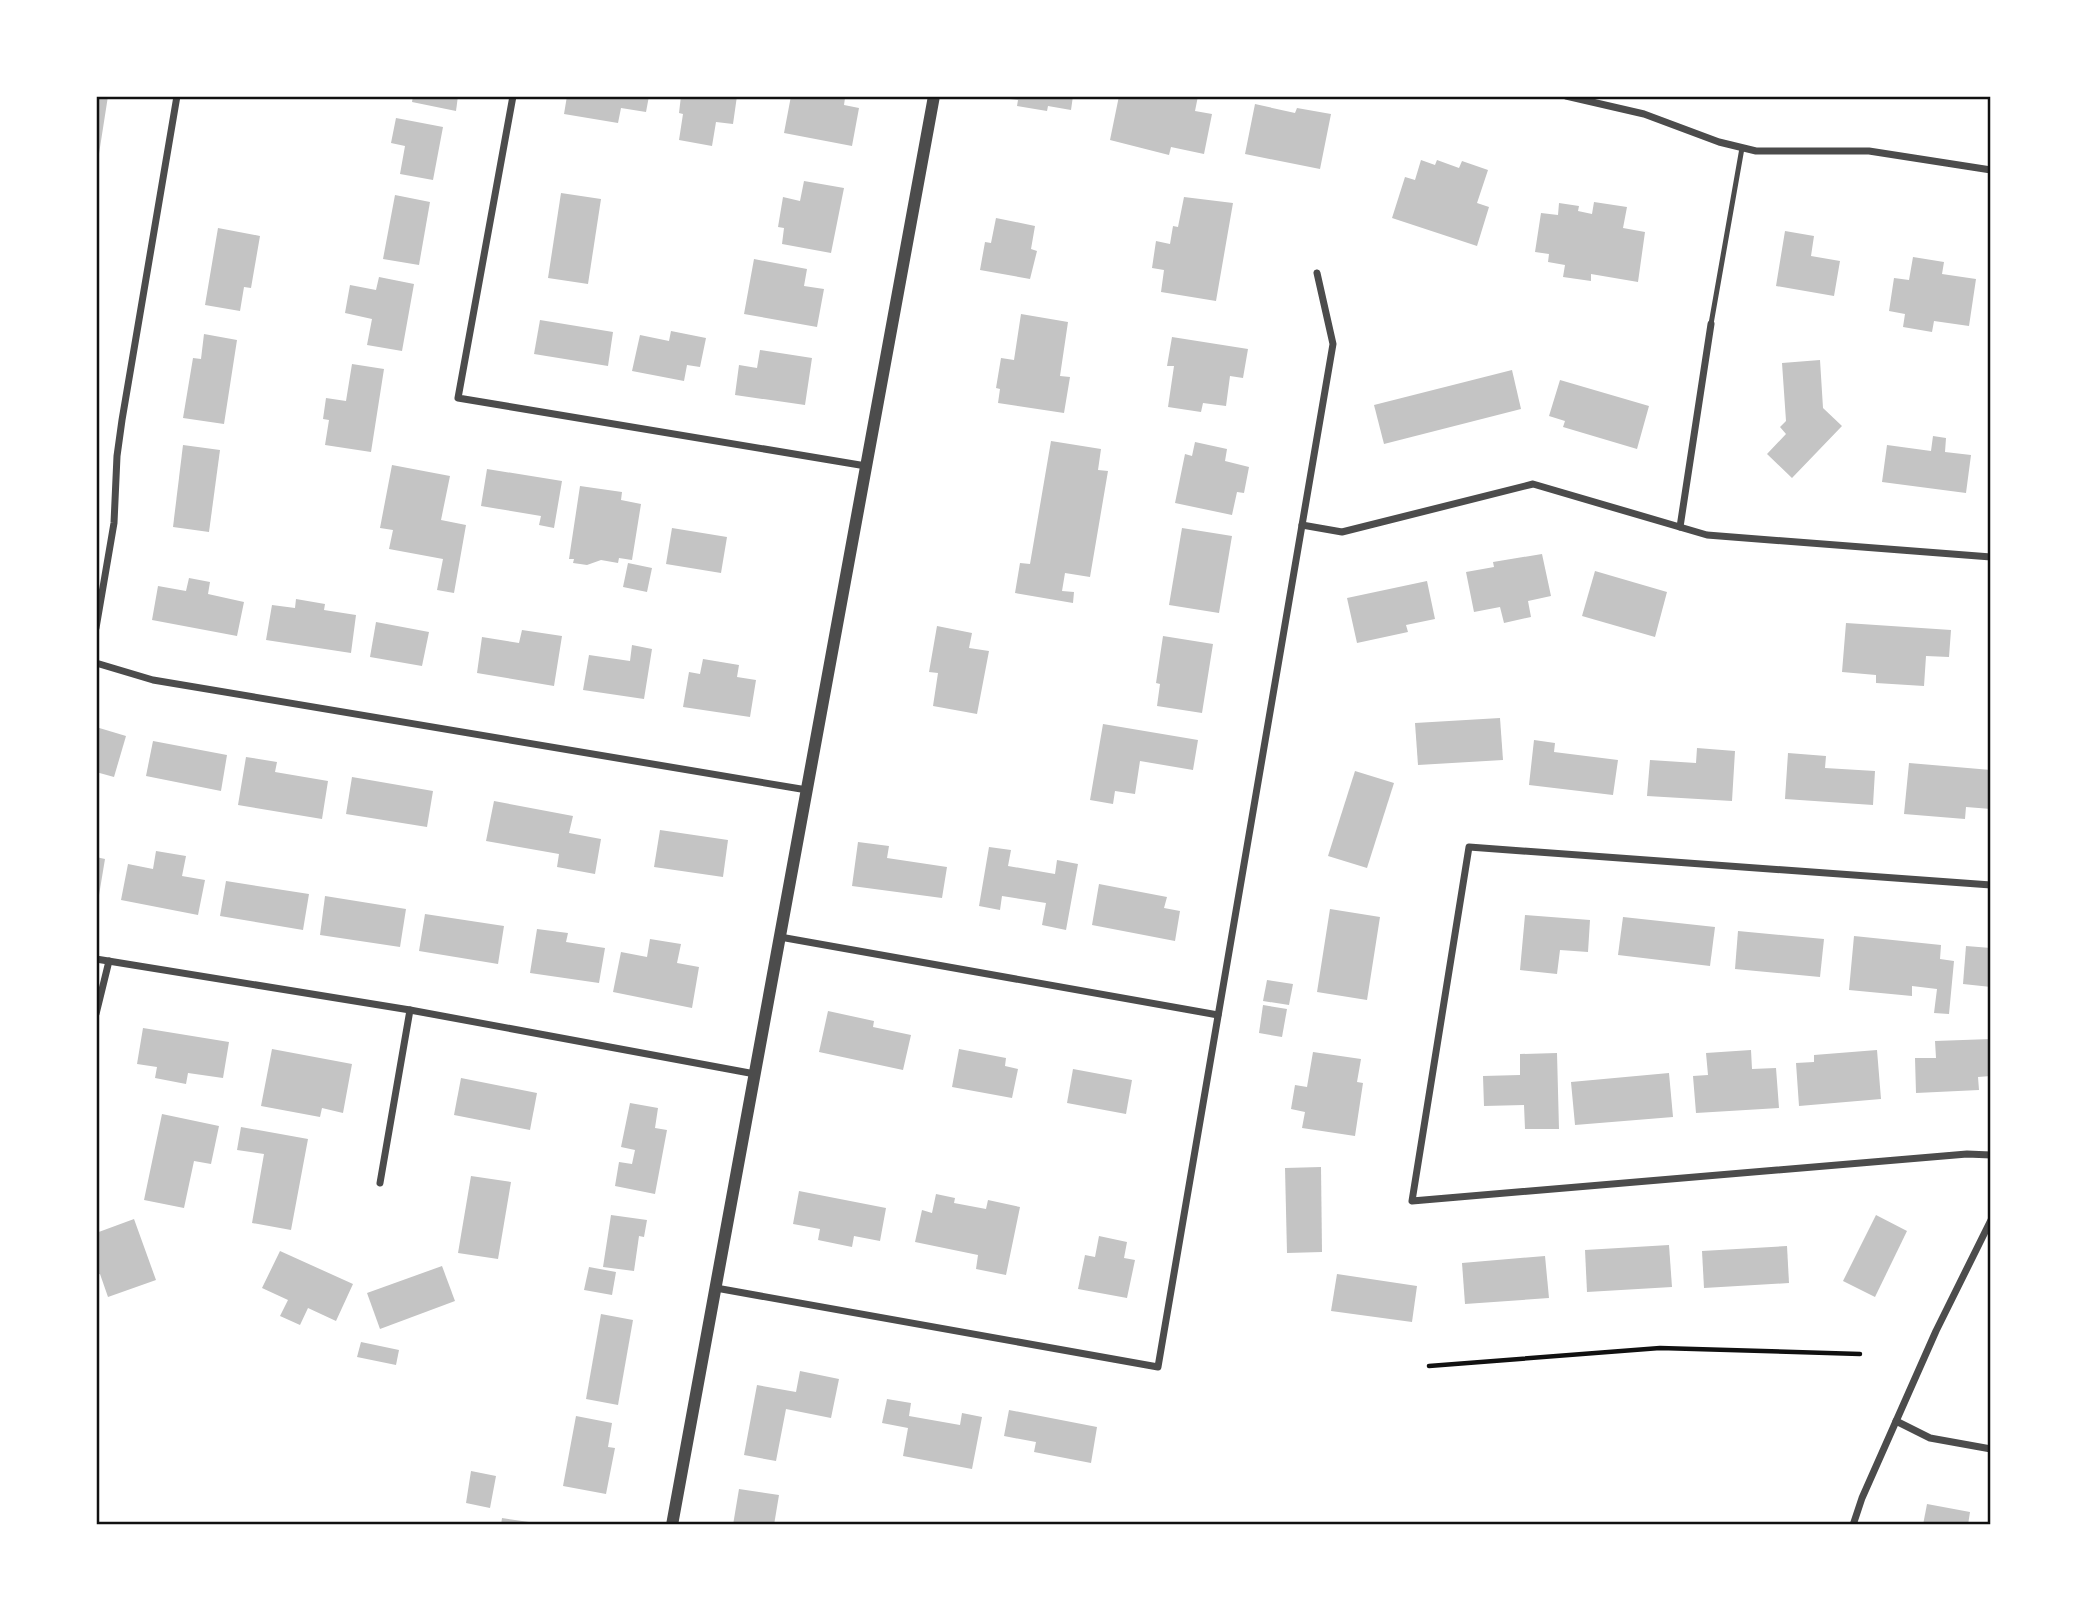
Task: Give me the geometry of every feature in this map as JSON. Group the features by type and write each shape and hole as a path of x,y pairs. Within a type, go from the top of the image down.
{"street":[{"path":"96,628 114,523 117,456 122,420 177,96"},
{"path":"513,96 458,398 866,466"},
{"path":"672,1525 934,96"},
{"path":"1566,96 1644,114 1742,148 1769,152 1869,151 1991,170"},
{"path":"716,1288 1158,1367 1333,344 1317,273"},
{"path":"1680,527 1711,324"},
{"path":"1302,525 1342,532 1533,484 1707,535 1991,557"},
{"path":"96,663 153,680 807,790"},
{"path":"1991,885 1469,846 1412,1201 1967,1154 1991,1155"},
{"path":"779,937 1218,1016"},
{"path":"96,959 410,1010 755,1074"},
{"path":"96,1014 109,961"},
{"path":"380,1183 410,1010"},
{"path":"1853,1525 1936,1331 1991,1220"},
{"path":"1896,1421 1930,1438 1991,1449"}],"lane":[{"path":"1711,324 1742,148"}],"path":[{"path":"1429,1366 1660,1348 1860,1354"}],"building":[{"path":"96,96 108,96 98,160 96,159"},
{"path":"413,96 458,96 456,111 412,102"},
{"path":"567,96 649,96 646,112 621,108 618,123 564,114"},
{"path":"681,96 737,96 733,124 716,122 712,146 679,140 683,114 679,113"},
{"path":"791,96 845,98 844,105 859,108 852,146 784,133"},
{"path":"1002,96 1073,96 1071,110 1048,106 1047,111 1017,106 1018,100"},
{"path":"1119,96 1198,96 1195,111 1212,114 1204,154 1171,147 1169,155 1110,140"},
{"path":"1255,104 1295,113 1297,108 1331,114 1320,169 1245,154"},
{"path":"396,118 443,127 433,180 400,174 405,146 391,143"},
{"path":"1421,160 1435,165 1437,160 1459,168 1462,161 1488,170 1477,203 1489,207 1477,246 1392,218 1405,177 1415,180"},
{"path":"804,181 844,188 831,253 782,244 784,228 778,227 783,197 800,201"},
{"path":"561,193 601,199 588,284 548,278"},
{"path":"395,195 430,202 419,265 383,259"},
{"path":"1184,197 1233,203 1216,301 1161,292 1164,270 1152,268 1156,241 1170,244 1173,226 1178,227"},
{"path":"1594,202 1627,207 1623,228 1645,232 1638,282 1591,274 1591,281 1563,277 1565,265 1548,262 1549,254 1535,252 1541,213 1558,215 1559,203 1579,206 1578,211 1592,214"},
{"path":"996,218 1035,226 1031,249 1037,251 1030,279 980,270 985,242 991,243"},
{"path":"218,228 260,236 251,288 244,287 240,311 205,305"},
{"path":"1785,231 1814,236 1811,256 1840,261 1834,296 1776,286"},
{"path":"1913,257 1944,262 1942,274 1976,279 1969,326 1934,321 1932,332 1903,327 1905,314 1889,311 1894,278 1909,280"},
{"path":"754,259 807,269 804,286 824,289 817,327 744,314"},
{"path":"379,277 414,284 402,351 367,345 372,319 345,313 350,285 376,290"},
{"path":"1021,314 1068,322 1060,376 1070,377 1064,413 998,403 1000,389 996,388 1001,358 1014,360"},
{"path":"540,320 613,332 608,366 534,354"},
{"path":"671,331 706,338 700,367 687,365 684,381 632,371 640,335 669,341"},
{"path":"204,334 237,340 224,424 183,418 193,358 201,359"},
{"path":"1172,337 1248,349 1243,378 1230,376 1226,406 1203,403 1201,412 1168,407 1174,366 1167,366"},
{"path":"760,350 812,358 805,405 735,395 739,365 757,368"},
{"path":"1820,360 1823,408 1842,426 1792,478 1767,454 1786,434 1780,427 1786,421 1782,363"},
{"path":"352,364 384,369 371,452 325,445 329,420 323,419 326,398 346,401"},
{"path":"1512,370 1521,409 1384,444 1374,405"},
{"path":"1560,380 1649,406 1637,449 1563,427 1565,421 1549,416"},
{"path":"1933,436 1946,438 1945,452 1971,455 1966,493 1882,482 1887,445 1931,451"},
{"path":"1051,441 1101,449 1098,470 1108,471 1090,577 1065,573 1062,591 1074,592 1073,603 1015,593 1020,563 1030,564"},
{"path":"1195,442 1227,449 1225,461 1249,467 1244,493 1237,492 1232,515 1175,503 1185,454 1192,456"},
{"path":"183,445 220,450 209,532 173,527"},
{"path":"392,465 450,476 441,520 466,525 454,593 437,590 443,559 389,549 393,530 380,528"},
{"path":"487,469 562,481 554,528 539,525 541,516 481,506"},
{"path":"580,486 622,492 621,500 641,504 632,560 619,558 618,563 601,560 587,565 573,563 574,559 569,559"},
{"path":"672,528 727,537 721,573 666,564"},
{"path":"1182,528 1232,536 1219,613 1169,605"},
{"path":"1542,554 1551,596 1528,601 1531,617 1504,623 1500,607 1474,612 1466,572 1494,567 1493,562"},
{"path":"628,563 652,568 647,592 623,587"},
{"path":"1595,571 1667,592 1655,637 1582,616"},
{"path":"189,578 210,582 208,594 244,602 237,636 152,620 158,586 186,591"},
{"path":"1427,581 1435,619 1406,625 1408,632 1357,643 1347,598"},
{"path":"296,599 325,604 324,610 356,615 351,653 266,640 272,605 295,608"},
{"path":"376,622 429,632 422,666 370,657"},
{"path":"1846,623 1951,630 1949,657 1926,656 1924,686 1876,683 1876,675 1842,672"},
{"path":"937,626 972,633 969,648 989,651 977,714 933,706 938,673 929,672"},
{"path":"522,630 562,636 554,686 477,673 482,637 519,643"},
{"path":"1163,636 1213,644 1202,713 1157,706 1160,684 1156,683"},
{"path":"632,645 652,649 644,699 583,690 589,655 630,661"},
{"path":"703,659 739,665 737,677 756,680 750,717 683,707 689,672 700,674"},
{"path":"1500,718 1503,760 1418,765 1415,723"},
{"path":"1103,724 1198,740 1193,770 1140,761 1135,794 1115,791 1113,804 1090,800"},
{"path":"96,727 126,736 114,777 96,772"},
{"path":"1534,740 1555,743 1554,752 1618,760 1613,795 1529,785"},
{"path":"153,741 227,755 221,791 146,776"},
{"path":"1697,748 1735,751 1732,801 1647,796 1650,760 1696,763"},
{"path":"1788,753 1826,756 1825,768 1875,771 1873,805 1785,799"},
{"path":"246,757 277,762 275,772 328,781 322,819 238,805"},
{"path":"1909,763 1991,770 1991,809 1966,807 1965,819 1904,814"},
{"path":"1355,771 1394,783 1367,868 1328,856"},
{"path":"352,777 433,791 427,827 346,814"},
{"path":"494,801 573,816 569,833 601,839 595,874 557,867 559,854 486,841"},
{"path":"660,830 728,840 723,877 654,867"},
{"path":"858,842 889,846 887,858 947,867 942,898 852,886"},
{"path":"989,847 1011,850 1008,866 1055,874 1057,860 1078,864 1066,930 1042,925 1046,903 1002,896 1000,910 979,906"},
{"path":"156,851 186,856 182,876 205,880 198,915 121,900 128,864 153,869"},
{"path":"96,857 105,859 98,901 96,901"},
{"path":"226,881 309,894 303,930 220,916"},
{"path":"1099,884 1167,897 1164,908 1180,911 1175,941 1092,925"},
{"path":"325,896 406,909 400,947 320,935"},
{"path":"1330,909 1380,917 1367,1000 1317,992"},
{"path":"425,914 504,926 498,964 419,951"},
{"path":"1525,915 1590,920 1588,952 1560,950 1557,974 1520,970"},
{"path":"1623,917 1715,927 1710,966 1618,955"},
{"path":"537,929 568,933 566,942 605,948 599,983 530,973"},
{"path":"1738,931 1824,939 1820,977 1735,969"},
{"path":"1854,936 1941,945 1940,959 1954,961 1949,1014 1934,1013 1937,989 1912,986 1912,996 1849,990"},
{"path":"650,939 681,944 677,963 699,967 692,1008 613,992 621,952 647,957"},
{"path":"1966,946 1991,948 1991,987 1963,984"},
{"path":"1267,980 1293,984 1289,1005 1263,1001"},
{"path":"1263,1005 1287,1009 1282,1037 1259,1033"},
{"path":"828,1011 874,1021 873,1027 911,1035 903,1070 819,1052"},
{"path":"143,1028 229,1042 223,1078 188,1073 186,1084 155,1078 157,1067 137,1064"},
{"path":"1991,1039 1991,1076 1978,1077 1979,1090 1916,1093 1915,1058 1936,1058 1935,1041"},
{"path":"272,1049 352,1064 343,1113 322,1108 320,1117 261,1106"},
{"path":"959,1049 1006,1058 1005,1066 1018,1069 1012,1098 952,1087"},
{"path":"1751,1050 1752,1069 1776,1068 1779,1108 1696,1113 1693,1076 1708,1075 1706,1053"},
{"path":"1877,1050 1881,1099 1799,1106 1796,1063 1814,1062 1814,1055"},
{"path":"1313,1052 1361,1059 1357,1082 1363,1083 1355,1136 1302,1128 1305,1112 1291,1109 1295,1085 1307,1087"},
{"path":"1557,1053 1559,1129 1525,1129 1524,1105 1484,1106 1483,1076 1520,1075 1520,1054"},
{"path":"1073,1069 1132,1080 1126,1114 1067,1103"},
{"path":"1669,1073 1673,1117 1575,1125 1571,1082"},
{"path":"461,1078 537,1093 530,1130 454,1115"},
{"path":"630,1103 658,1108 655,1128 667,1130 655,1194 615,1186 619,1162 632,1164 635,1150 621,1147"},
{"path":"162,1114 219,1126 211,1164 194,1161 184,1208 144,1200"},
{"path":"241,1127 308,1139 291,1230 252,1223 264,1154 237,1150"},
{"path":"1321,1167 1322,1252 1287,1253 1285,1168"},
{"path":"471,1176 511,1182 498,1259 458,1253"},
{"path":"799,1191 886,1208 880,1241 854,1236 852,1247 818,1240 820,1229 793,1224"},
{"path":"936,1194 955,1198 954,1203 986,1209 988,1200 1020,1207 1006,1275 976,1269 978,1255 915,1242 922,1210 932,1213"},
{"path":"611,1215 647,1220 644,1237 639,1236 634,1271 603,1267"},
{"path":"1876,1215 1907,1231 1875,1297 1843,1281"},
{"path":"134,1219 156,1280 108,1297 100,1274 96,1275 96,1233"},
{"path":"1099,1236 1127,1242 1124,1258 1135,1260 1127,1298 1078,1289 1085,1255 1095,1257"},
{"path":"1669,1245 1672,1287 1587,1292 1585,1250"},
{"path":"1787,1246 1789,1283 1704,1288 1702,1251"},
{"path":"280,1251 353,1284 336,1321 308,1308 300,1325 280,1316 288,1300 262,1288"},
{"path":"1545,1256 1549,1298 1465,1304 1462,1263"},
{"path":"442,1266 455,1301 380,1329 367,1293"},
{"path":"589,1267 616,1272 612,1295 584,1290"},
{"path":"1337,1274 1417,1286 1412,1322 1331,1311"},
{"path":"601,1314 633,1320 618,1405 586,1399"},
{"path":"361,1342 399,1350 396,1365 357,1357"},
{"path":"800,1371 839,1379 831,1418 786,1409 776,1461 744,1455 757,1385 796,1392"},
{"path":"887,1399 911,1403 909,1416 960,1425 962,1413 982,1417 972,1469 903,1456 908,1428 882,1423"},
{"path":"1009,1410 1097,1427 1091,1463 1034,1452 1036,1442 1004,1436"},
{"path":"576,1416 612,1423 608,1447 615,1448 606,1494 563,1486"},
{"path":"471,1471 496,1476 490,1508 466,1503"},
{"path":"739,1489 779,1495 774,1525 733,1525"},
{"path":"1927,1504 1970,1512 1968,1525 1923,1525"},
{"path":"502,1518 536,1523 536,1525 501,1525"}]}
